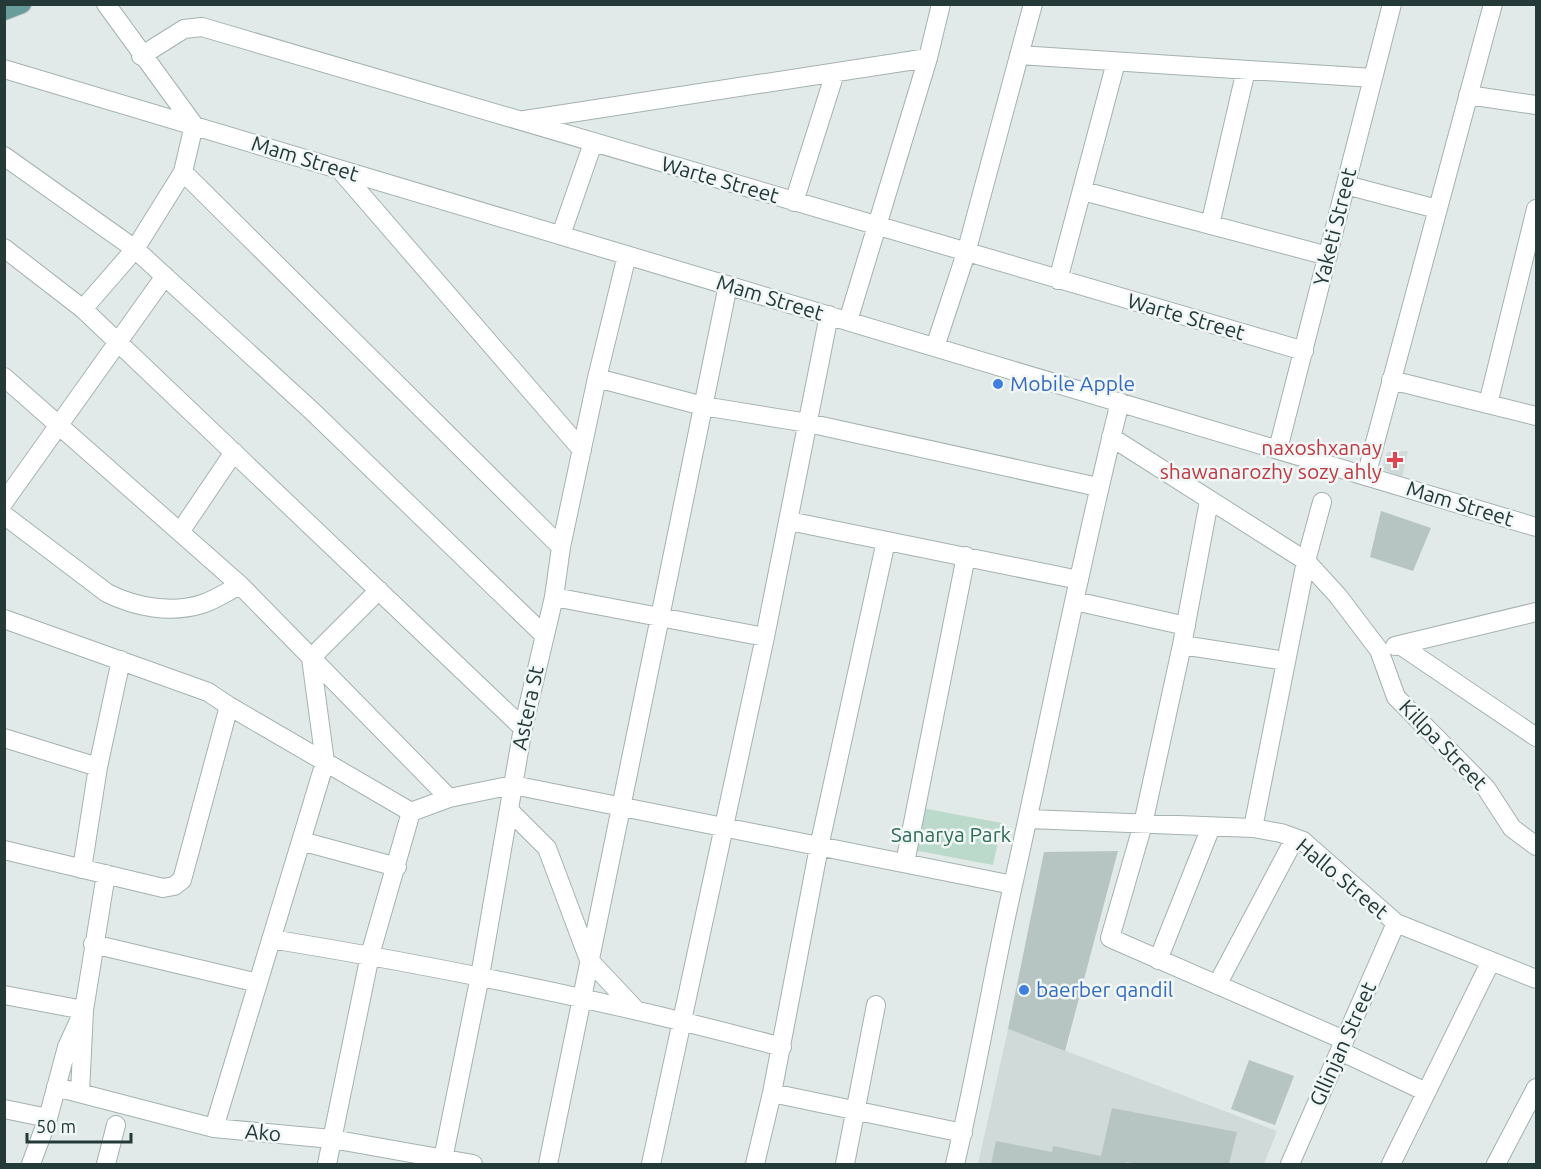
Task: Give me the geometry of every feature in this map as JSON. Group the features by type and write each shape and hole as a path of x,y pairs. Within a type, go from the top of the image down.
{"main road":[{"path":"4,11 22,4"}],"street":[{"path":"83,309 135,249 183,172 194,125 141,56 106,4"},
{"path":"848,321 928,58 941,4"},
{"path":"935,347 966,253 1033,4"},
{"name":"Yaketi Street","path":"1278,449 1392,4"},
{"path":"1366,476 1492,4"},
{"name":"Warte Street","path":"141,56 184,29 202,27 1304,351"},
{"path":"1019,55 1373,78"},
{"path":"520,121 928,58"},
{"path":"1058,280 1116,62"},
{"name":"Mam Street","path":"4,69 1536,527"},
{"path":"1210,225 1246,70"},
{"path":"794,202 835,73"},
{"path":"1468,95 1536,105"},
{"path":"561,235 593,143"},
{"path":"4,156 135,249 312,411 544,635"},
{"path":"340,169 582,450"},
{"path":"183,172 561,547"},
{"path":"1346,184 1437,209"},
{"path":"1083,191 1328,256"},
{"path":"1488,404 1536,212"},
{"path":"4,248 83,309 524,728"},
{"name":"Astera St","path":"442,1161 480,976 524,728 554,597 561,547 597,378 627,255"},
{"path":"4,502 165,276"},
{"path":"549,1164 580,999 728,285"},
{"path":"651,1164 765,637 829,315"},
{"path":"5,377 240,585 449,798"},
{"path":"597,378 703,405 808,423 1098,487"},
{"path":"1391,380 1536,416"},
{"path":"955,1164 1098,487 1120,402"},
{"name":"Killpa Street","path":"1111,437 1306,561 1338,596 1379,650 1396,697 1486,788 1512,828 1536,846"},
{"path":"180,532 234,452"},
{"path":"1209,501 1186,626 1143,824 1110,938 1217,985 1342,1046 1426,1092"},
{"path":"1253,828 1306,561 1322,502"},
{"path":"4,515 107,593 128,602 154,608 190,607 204,604 240,585"},
{"path":"789,521 1080,580"},
{"path":"755,1164 782,1047 819,847 886,541"},
{"path":"905,864 966,556"},
{"path":"312,658 379,590"},
{"path":"554,597 765,637"},
{"path":"1075,601 1186,626"},
{"path":"1379,650 1536,612"},
{"path":"4,619 208,692 228,706 411,812"},
{"path":"1182,645 1286,661"},
{"path":"1400,645 1536,736"},
{"path":"214,1128 325,762 312,658"},
{"path":"82,869 98,766 121,660"},
{"path":"4,850 163,888 174,886 182,880 228,706"},
{"path":"4,738 98,766"},
{"path":"411,812 449,798 513,785 1013,885"},
{"path":"509,810 547,848 589,960 636,1010"},
{"path":"327,1164 370,955 411,812"},
{"name":"Hallo Street","path":"1029,819 1253,828 1295,838 1335,867 1396,923 1536,979"},
{"path":"1158,960 1212,827"},
{"path":"1217,985 1295,838"},
{"path":"301,841 396,867"},
{"path":"80,1093 84,1010 106,874"},
{"name":"Gllinjan Street","path":"1290,1164 1396,923"},
{"path":"271,939 480,976 682,1020 782,1047"},
{"path":"93,944 258,983"},
{"path":"1391,1164 1491,961"},
{"path":"4,995 84,1010"},
{"path":"845,1164 858,1111 876,1005"},
{"path":"31,1164 48,1118 67,1047 84,1010"},
{"name":"Ako","path":"56,1086 214,1128 332,1138 442,1161 473,1164"},
{"path":"1496,1164 1536,1088"},
{"path":"772,1093 963,1133"},
{"path":"4,1109 48,1118"},
{"path":"106,1164 116,1125"}],"shaded area":[{"name":"naxoshxanay shawanarozhy sozy ahly","path":"1408,451 1402,477 1382,469 1387,452"},
{"path":"1008,1029 1277,1131 1264,1164 978,1164"}],"green space":[{"name":"Sanarya Park","path":"922,808 1002,823 993,865 913,850"}],"building":[{"path":"1381,511 1431,528 1413,571 1370,557"},
{"path":"1118,851 1065,1051 1008,1029 1044,852"},
{"path":"1249,1060 1294,1076 1275,1125 1231,1109"},
{"path":"1112,1108 1237,1132 1229,1164 1126,1162 1125,1164 991,1164 996,1141 1052,1152 1053,1146 1101,1156"}],"place":[{"name":"Mobile Apple","path":"998,384"},
{"name":"naxoshxanay shawanarozhy sozy ahly","path":"1395,460"},
{"name":"baerber qandil","path":"1024,990"}]}
